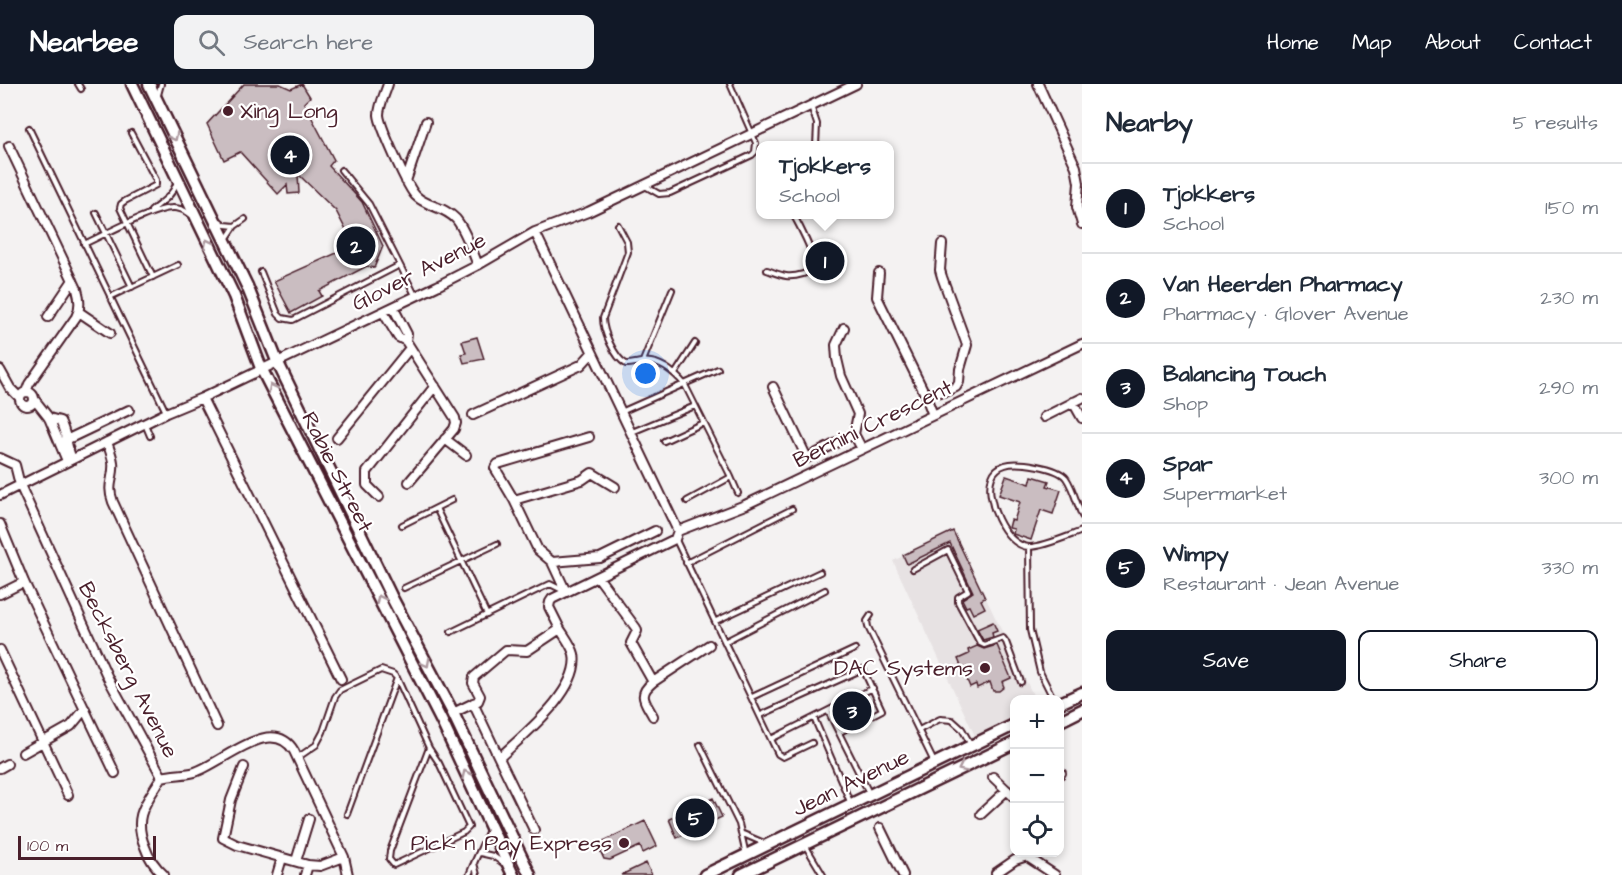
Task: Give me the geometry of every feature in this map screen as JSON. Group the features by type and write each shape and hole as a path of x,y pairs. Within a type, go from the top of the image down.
{"main road":[{"name":"Rabie Street","path":"132,84 234,296 261,368 442,722 512,873"},
{"name":"Rabie Street","path":"149,84 247,286 277,361 391,596 453,713 530,875"},
{"path":"1064,702 1082,693"},
{"path":"1064,719 1082,710"},
{"name":"Jean Avenue","path":"705,875 1010,728"},
{"name":"Jean Avenue","path":"741,875 1010,745"},
{"path":"746,855 754,858 793,840 804,844"}],"street":[{"path":"388,84 380,108 381,123 406,181 415,196 446,210 454,217 478,265"},
{"name":"Glover Avenue","path":"0,495 145,423 415,297 478,265 535,232 588,212 856,84"},
{"path":"1038,84 1077,166 1080,183 1077,207 1082,224"},
{"path":"406,181 426,122"},
{"path":"9,146 80,298 79,312 29,384 23,395 22,404 28,406 34,399"},
{"path":"535,232 677,535"},
{"path":"925,394 948,392 956,387 967,352 967,340 940,270 942,244"},
{"path":"879,273 877,297 933,415"},
{"path":"48,317 73,280"},
{"path":"337,438 408,344 407,334 393,307"},
{"path":"79,312 110,333"},
{"path":"383,312 398,337 408,344 456,423 446,439 409,482"},
{"path":"844,328 836,345 837,358 841,376 858,414 854,434 862,449"},
{"name":"Bernini Crescent","path":"560,629 549,607 552,599 677,535 745,505 1082,344"},
{"path":"473,415 581,365 592,353"},
{"path":"0,370 10,388 23,395 31,393 49,418 69,460"},
{"path":"379,497 367,485 367,472 435,386"},
{"path":"773,387 807,458 854,434"},
{"path":"202,398 341,679"},
{"path":"1044,417 1082,398"},
{"path":"1073,402 1082,418"},
{"path":"66,440 129,410"},
{"path":"49,418 60,421 66,431 69,460"},
{"path":"566,592 552,562 538,550 496,466 589,437"},
{"path":"446,439 466,455"},
{"path":"107,442 113,461 109,493 217,726"},
{"name":"Becksberg Avenue","path":"0,458 15,465 20,485 108,678 162,777 196,772 263,737 285,740 291,745 344,857 348,875"},
{"path":"514,500 582,480 592,473 615,487"},
{"path":"0,524 24,582 115,773"},
{"path":"552,562 600,558 654,531"},
{"path":"598,577 636,628 637,631 631,643 653,682"},
{"path":"0,594 24,582"},
{"path":"453,713 478,700 480,696 473,682 474,677 506,650 527,651 560,629 574,653 573,670 558,701 499,758"},
{"path":"653,716 643,693 653,682 709,645"},
{"path":"0,650 68,795"},
{"path":"473,703 534,830"},
{"path":"23,753 71,726 85,709"},
{"path":"244,766 231,800 223,838 237,845 308,865 320,866 344,857"},
{"path":"162,777 142,811 138,828 154,866 164,875"},
{"path":"993,777 1010,793"},
{"path":"981,814 1007,790"},
{"path":"296,861 309,819"},
{"path":"880,828 903,875"},
{"path":"996,873 1020,857"},
{"path":"1029,857 1055,875"},
{"path":"277,875 282,858"},
{"path":"305,875 308,865"}],"lane":[{"path":"78,84 81,89"},
{"path":"157,101 161,84"},
{"path":"730,84 756,144"},
{"path":"811,106 817,124 816,141"},
{"path":"29,128 166,413"},
{"path":"131,133 156,180 156,185 121,204 120,208 153,277"},
{"path":"645,185 659,194 670,193 752,155 756,149"},
{"path":"341,170 369,204 415,297"},
{"path":"149,213 173,192 177,178"},
{"path":"203,196 220,222 235,226"},
{"path":"84,244 149,213 176,207 196,219"},
{"path":"96,213 132,287"},
{"path":"228,250 227,238 235,226 245,219"},
{"path":"767,270 793,277 813,268 814,262 795,219"},
{"path":"618,225 627,242 628,252 605,310 603,323 621,361 626,364 643,361 657,364 675,374 684,385 738,492"},
{"path":"110,297 178,265"},
{"path":"261,272 278,314 282,318 293,320 398,266"},
{"path":"643,361 672,290"},
{"path":"675,374 695,343"},
{"path":"621,412 718,369"},
{"path":"631,433 695,406"},
{"path":"145,423 150,436"},
{"path":"664,441 703,423"},
{"path":"1082,516 1065,477 1057,470 1007,464 997,468 991,478 994,509 1004,531 1017,543 1029,547 1082,531"},
{"path":"687,501 731,477"},
{"path":"402,525 452,500"},
{"path":"436,508 487,615"},
{"path":"686,563 792,509"},
{"path":"677,535 686,563 726,641 778,754 783,757 812,743"},
{"path":"404,588 497,544"},
{"path":"1029,547 1030,630 1041,672 1052,695"},
{"path":"913,569 948,550 968,591 958,597 958,602 980,643 984,645 1003,638 1021,682"},
{"path":"716,621 820,572"},
{"path":"451,632 550,584 566,592"},
{"path":"726,641 825,590"},
{"path":"872,615 867,621 868,627 935,764"},
{"path":"752,697 855,649"},
{"path":"761,715 861,669 873,688 882,710 840,732"},
{"path":"297,758 316,745 324,732 335,697 340,690 381,670 397,678 469,827 464,832 394,865 389,859 390,851 429,748"},
{"path":"347,814 397,678"},
{"path":"771,739 873,688"},
{"path":"828,711 871,795"},
{"path":"814,718 851,805"},
{"path":"919,730 940,719 952,720 962,729 971,747"},
{"path":"700,746 743,834 746,855"},
{"path":"469,875 491,827"},
{"path":"743,834 769,845"},
{"path":"804,844 823,875"},
{"path":"480,853 498,859 512,873"},
{"path":"474,863 477,875"}],"shaded area":[{"path":"953,531 1033,695 1010,695 1010,721 976,738 893,561"}],"building":[{"path":"244,84 280,84 291,89 302,84 310,97 304,103 334,160 329,166 362,202 383,246 374,268 367,266 319,291 322,296 291,313 274,281 348,248 351,240 336,211 298,174 299,193 288,194 287,185 278,194 240,152 224,160 207,124"},
{"path":"477,337 484,359 464,363 461,354 466,353 462,341"},
{"path":"1006,476 1030,484 1032,476 1049,481 1047,486 1061,490 1053,514 1041,510 1031,540 1013,534 1014,529 1009,528 1011,520 1014,521 1020,502 999,495"},
{"path":"953,531 985,598 981,600 985,608 973,614 962,599 973,592 950,543 907,564 903,555"},
{"path":"993,622 997,631 992,633 993,637 983,640 977,629"},
{"name":"DAC Systems","path":"997,645 1011,678 1002,682 1004,687 999,691 993,691 990,682 977,688 976,684 970,687 958,659 969,654 968,650 977,646 984,649"},
{"path":"858,700 865,711 846,722 839,710"},
{"path":"713,798 722,817 677,838 669,819"},
{"path":"645,821 657,846 643,853 640,846 610,860 604,859 597,844"},
{"path":"646,863 652,875 621,875"}],"place":[{"name":"Xing Long","path":"228,111"},
{"name":"Spar","path":"290,155"},
{"name":"Van Heerden Pharmacy","path":"356,246"},
{"name":"Tjokkers","path":"825,261"},
{"name":"DAC Systems","path":"985,668"},
{"name":"Balancing Touch","path":"852,711"},
{"name":"Wimpy","path":"695,818"},
{"name":"Pick n Pay Express","path":"624,843"}]}
